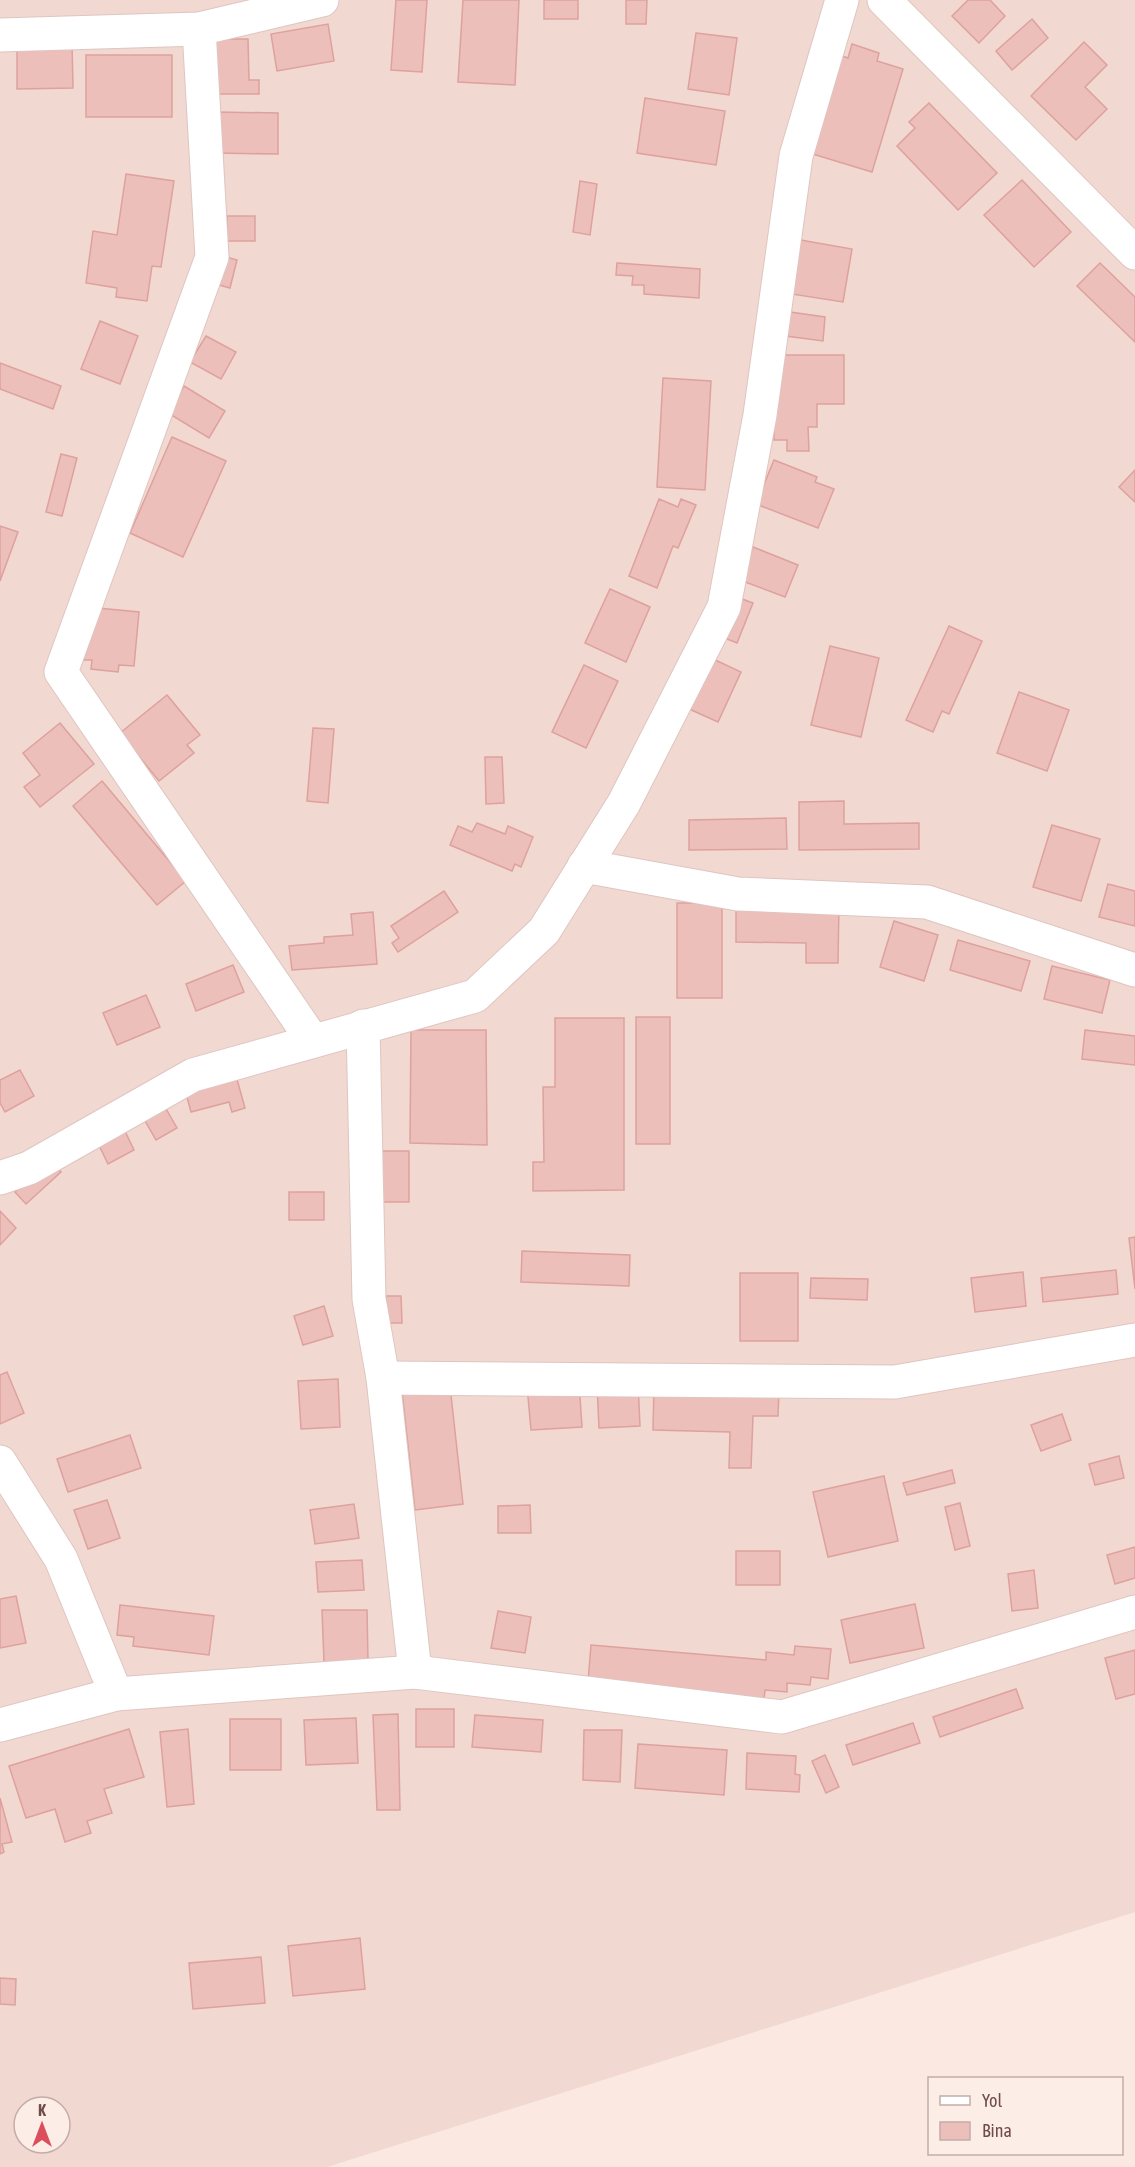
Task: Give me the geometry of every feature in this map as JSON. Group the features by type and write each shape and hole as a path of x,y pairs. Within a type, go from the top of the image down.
{"street":[{"path":"0,35 199,28 322,0"},
{"path":"0,1178 29,1168 193,1075 475,996 544,931 624,803 724,607 760,415 796,156 842,0"},
{"path":"884,0 1135,253"},
{"path":"199,28 212,257 61,672 313,1041"},
{"path":"584,866 738,894 927,902 1135,970"},
{"path":"363,1026 369,1299 383,1378 415,1672"},
{"path":"383,1378 895,1382 1135,1340"},
{"path":"0,1462 61,1559 116,1694"},
{"path":"0,1725 116,1694 415,1672 782,1717 1135,1612"}],"shaded area":[{"path":"0,0 1135,0 1135,1912 327,2167 0,2167"}],"building":[{"path":"396,0 427,0 422,72 391,70"},
{"path":"463,0 519,0 515,85 458,82"},
{"path":"544,0 578,0 578,19 544,19"},
{"path":"626,0 647,0 646,24 626,24"},
{"path":"968,0 990,0 1005,16 979,43 952,16"},
{"path":"1032,19 1048,38 1012,70 996,51"},
{"path":"328,24 334,61 277,71 271,34"},
{"path":"696,33 737,38 729,95 688,89"},
{"path":"214,39 248,39 249,80 259,80 259,94 215,94"},
{"path":"1084,42 1107,65 1085,87 1107,109 1076,140 1031,96"},
{"path":"72,43 73,88 17,89 17,44"},
{"path":"852,44 879,53 877,61 903,69 872,172 806,152 836,54 848,58"},
{"path":"86,55 172,55 172,117 86,117"},
{"path":"645,98 725,111 716,165 637,153"},
{"path":"929,103 997,173 958,210 897,146 915,128 909,122"},
{"path":"215,112 278,113 278,154 214,153"},
{"path":"126,174 174,181 161,267 152,266 147,301 116,297 117,288 86,283 93,231 117,235"},
{"path":"1022,180 1071,232 1034,267 984,215"},
{"path":"580,181 597,184 590,235 573,232"},
{"path":"227,216 255,216 255,241 227,241"},
{"path":"795,239 852,249 843,302 785,293"},
{"path":"219,255 237,260 230,288 212,283"},
{"path":"617,263 700,269 699,298 644,294 644,285 632,285 633,276 616,275"},
{"path":"1100,263 1135,297 1135,342 1077,286"},
{"path":"790,312 825,317 823,341 786,336"},
{"path":"100,321 138,336 120,384 81,369"},
{"path":"206,336 236,352 221,379 190,362"},
{"path":"773,355 844,355 844,404 817,404 817,427 808,427 809,451 787,451 787,440 774,440"},
{"path":"0,363 61,386 53,409 0,389"},
{"path":"663,378 711,381 705,490 657,487"},
{"path":"184,386 225,411 209,438 168,413"},
{"path":"172,437 226,461 183,557 130,533"},
{"path":"61,454 77,458 62,516 46,512"},
{"path":"774,460 817,477 815,482 834,489 818,528 756,504"},
{"path":"1135,470 1135,502 1119,487"},
{"path":"659,499 678,507 681,499 696,505 678,548 673,546 657,588 629,576"},
{"path":"0,526 18,532 0,581"},
{"path":"753,547 798,565 785,597 740,580"},
{"path":"610,589 650,607 626,662 585,643"},
{"path":"731,595 753,603 737,643 715,634"},
{"path":"87,607 139,612 134,666 119,665 118,672 91,669 92,660 83,660"},
{"path":"949,626 982,641 949,714 942,711 933,732 906,720"},
{"path":"830,646 879,658 861,737 811,725"},
{"path":"709,657 741,672 718,722 687,708"},
{"path":"584,665 618,681 586,748 552,732"},
{"path":"1019,692 1069,710 1047,771 997,753"},
{"path":"167,695 200,735 187,745 194,753 159,781 120,733"},
{"path":"60,723 94,764 40,807 24,787 40,775 23,753"},
{"path":"313,728 334,729 328,803 307,801"},
{"path":"485,757 502,757 504,803 486,804"},
{"path":"102,781 186,881 157,905 73,806"},
{"path":"844,801 844,824 919,823 919,849 799,850 799,802"},
{"path":"786,818 787,849 689,850 689,820"},
{"path":"477,823 505,834 508,826 533,837 521,867 515,864 512,871 450,845 458,826 472,832"},
{"path":"1052,825 1100,839 1081,901 1033,887"},
{"path":"1108,884 1135,891 1135,926 1099,917"},
{"path":"444,891 458,912 398,952 392,943 399,938 391,926"},
{"path":"736,902 839,903 838,963 806,963 806,943 736,942"},
{"path":"677,903 722,903 722,998 677,998"},
{"path":"373,912 377,964 292,970 289,946 324,943 324,937 353,935 351,914"},
{"path":"894,921 938,935 924,981 880,967"},
{"path":"958,940 1030,961 1021,991 950,970"},
{"path":"233,965 244,992 196,1011 186,984"},
{"path":"1052,966 1110,980 1102,1013 1044,999"},
{"path":"146,995 160,1027 117,1045 103,1013"},
{"path":"636,1017 670,1017 670,1144 636,1144"},
{"path":"555,1018 624,1018 624,1190 533,1191 533,1162 544,1162 543,1087 555,1087"},
{"path":"411,1030 486,1030 487,1145 410,1143"},
{"path":"1085,1030 1135,1036 1135,1065 1082,1059"},
{"path":"20,1070 34,1096 5,1112 0,1103 0,1080"},
{"path":"235,1072 245,1108 232,1112 229,1102 191,1112 184,1086"},
{"path":"161,1100 177,1128 156,1140 140,1112"},
{"path":"122,1125 134,1150 108,1164 96,1139"},
{"path":"374,1151 409,1151 409,1202 374,1202"},
{"path":"50,1161 61,1172 26,1204 15,1192"},
{"path":"289,1192 324,1192 324,1220 289,1220"},
{"path":"0,1211 16,1228 0,1245"},
{"path":"1135,1237 1135,1289 1129,1238"},
{"path":"522,1251 630,1255 629,1286 521,1282"},
{"path":"1116,1270 1118,1294 1043,1302 1041,1278"},
{"path":"1023,1272 1026,1306 975,1312 971,1278"},
{"path":"740,1273 798,1273 798,1341 740,1341"},
{"path":"811,1278 868,1279 867,1300 810,1298"},
{"path":"386,1296 401,1296 402,1323 387,1323"},
{"path":"324,1306 333,1336 303,1345 294,1316"},
{"path":"7,1372 24,1413 0,1424 0,1375"},
{"path":"338,1379 340,1427 301,1429 298,1381"},
{"path":"579,1382 582,1427 531,1430 527,1386"},
{"path":"638,1382 640,1426 599,1428 597,1384"},
{"path":"450,1386 463,1504 415,1510 402,1391"},
{"path":"654,1387 779,1391 778,1416 753,1416 751,1468 729,1468 730,1432 653,1430"},
{"path":"1062,1414 1071,1440 1041,1451 1031,1425"},
{"path":"130,1435 141,1468 68,1492 57,1459"},
{"path":"1119,1456 1124,1478 1095,1485 1089,1464"},
{"path":"952,1470 955,1483 907,1495 903,1483"},
{"path":"884,1476 898,1541 828,1557 813,1492"},
{"path":"107,1500 120,1538 88,1549 74,1510"},
{"path":"960,1503 970,1546 955,1550 945,1507"},
{"path":"354,1504 359,1538 315,1544 310,1510"},
{"path":"530,1505 531,1533 498,1533 498,1506"},
{"path":"1135,1547 1135,1578 1115,1584 1107,1555"},
{"path":"736,1551 780,1551 780,1585 736,1585"},
{"path":"362,1560 364,1590 318,1592 316,1562"},
{"path":"1034,1570 1038,1608 1012,1611 1008,1574"},
{"path":"16,1596 26,1643 0,1648 0,1599"},
{"path":"915,1604 924,1648 850,1663 841,1620"},
{"path":"120,1605 214,1616 209,1655 133,1646 134,1637 117,1635"},
{"path":"322,1610 367,1610 368,1660 324,1662"},
{"path":"498,1611 531,1617 525,1653 491,1648"},
{"path":"591,1645 766,1660 766,1652 794,1655 795,1646 831,1649 828,1679 811,1677 810,1685 787,1683 787,1692 765,1690 764,1699 588,1682"},
{"path":"1135,1650 1135,1694 1116,1699 1105,1658"},
{"path":"1016,1689 1023,1708 940,1737 933,1717"},
{"path":"416,1709 454,1709 454,1747 416,1747"},
{"path":"398,1714 400,1810 377,1810 373,1715"},
{"path":"475,1715 543,1720 541,1752 472,1747"},
{"path":"356,1718 358,1763 306,1765 304,1720"},
{"path":"230,1719 281,1719 281,1770 230,1770"},
{"path":"913,1723 920,1743 853,1765 846,1745"},
{"path":"129,1729 144,1777 104,1789 112,1813 87,1821 91,1833 65,1842 55,1809 26,1818 9,1766"},
{"path":"188,1729 194,1804 167,1807 160,1732"},
{"path":"584,1730 622,1730 620,1782 583,1780"},
{"path":"638,1744 727,1750 724,1795 635,1788"},
{"path":"747,1753 796,1756 795,1774 800,1775 799,1792 746,1789"},
{"path":"825,1755 839,1787 826,1793 812,1761"},
{"path":"0,1798 12,1842 2,1844 4,1852 0,1854"},
{"path":"360,1938 365,1989 293,1996 288,1946"},
{"path":"261,1957 265,2003 193,2009 189,1963"},
{"path":"0,1978 16,1979 15,2005 0,2004"}]}
